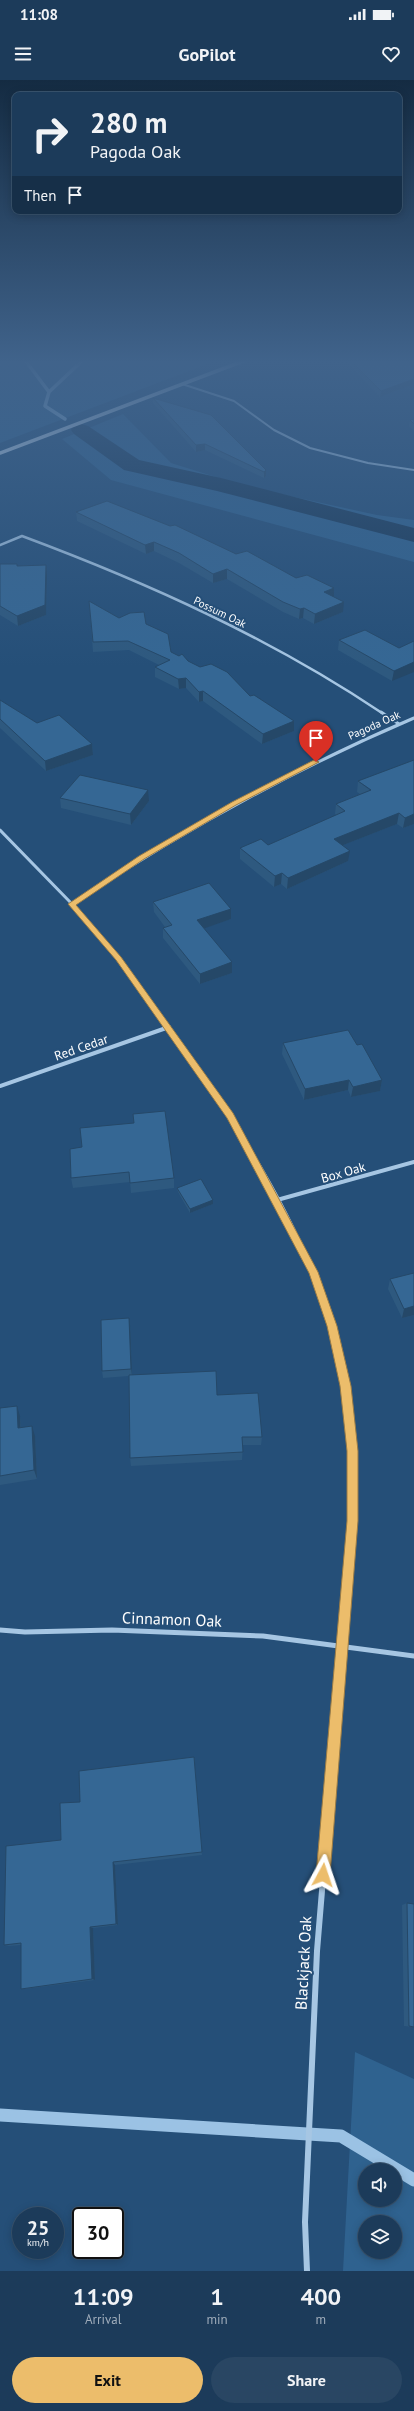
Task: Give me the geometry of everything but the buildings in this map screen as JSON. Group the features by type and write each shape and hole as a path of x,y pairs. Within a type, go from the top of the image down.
{"street":[{"path":"365,462 414,470"},
{"name":"Possum Oak","path":"0,545 22,536 83,558 198,610 307,666 399,724"},
{"name":"Pagoda Oak","path":"72,904 141,858 234,804 302,768 414,718"},
{"name":"Blackjack Oak","path":"0,830 72,904 118,959 169,1027 230,1116 277,1200 313,1272 332,1326 346,1386 352,1451 352,1521 316,1951 306,2175 305,2222 307,2271"},
{"name":"Red Cedar","path":"0,1086 169,1027"},
{"name":"Box Oak","path":"277,1200 414,1162"},
{"name":"Cinnamon Oak","path":"0,1630 112,1630 255,1636 414,1656"}],"shaded area":[{"path":"90,462 170,462 248,487 377,515 414,520 414,562 111,480"},
{"path":"355,2052 414,2079 414,2271 343,2271"}],"waterway":[{"path":"128,462 132,465 221,485 414,535"},
{"path":"0,2115 341,2136 414,2180"}],"route":[{"path":"316,762 234,804 141,858 72,904 118,959 169,1027 230,1116 277,1200 313,1272 332,1326 346,1386 352,1451 352,1521 323,1875"}]}
